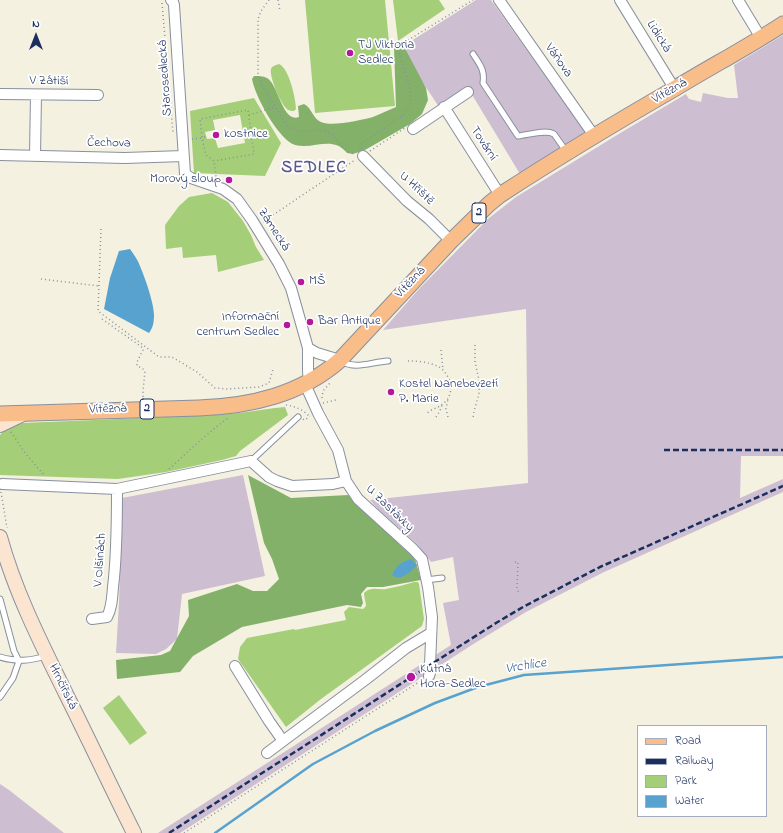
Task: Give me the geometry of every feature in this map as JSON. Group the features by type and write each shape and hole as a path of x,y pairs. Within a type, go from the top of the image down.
{"main road":[{"name":"Vítězná","path":"0,414 225,407 286,393 307,383 326,372 340,360 450,241 500,195 674,88 783,24"},
{"path":"5,427 24,413"},
{"name":"Hrnčířská","path":"0,537 21,599 47,656 134,833"}],"street":[{"name":"Starosedlecká","path":"171,0 174,5 178,139 183,156"},
{"name":"Váňova","path":"499,0 595,137"},
{"name":"Lidická","path":"620,0 674,88"},
{"path":"738,0 761,38"},
{"path":"412,129 468,92"},
{"name":"V Zátiší","path":"0,94 98,95"},
{"path":"35,156 36,94"},
{"name":"Tovární","path":"444,107 500,195"},
{"name":"Čechova","path":"0,155 125,158 183,156"},
{"name":"Zámecká","path":"183,156 185,174 191,178 227,191 237,199 252,220 279,264 291,288 308,348 307,383"},
{"name":"U Hřiště","path":"362,156 407,201 429,219 450,241"},
{"path":"308,348 316,353 340,360"},
{"name":"U Zastávky","path":"307,383 318,413 338,450 346,481 358,499 422,559 432,617 429,676"},
{"path":"2,484 117,489 251,461 269,477 292,486 333,484 346,481"},
{"name":"V Olšinách","path":"92,619 106,617 110,610 117,537 117,489"},
{"path":"267,753 406,648 431,633"},
{"path":"235,666 283,741"}],"lane":[{"path":"473,54 482,68 484,76 483,83 518,136 551,132 567,153"},
{"path":"340,360 354,366 388,361"},
{"path":"251,461 298,417"},
{"path":"426,580 442,578"},
{"path":"0,599 14,650 19,661 13,678 0,697"},
{"path":"0,657 10,660 27,661 47,656"}],"path":[{"path":"162,0 178,139 204,138"},
{"path":"269,0 258,19 258,74 262,85 275,107 287,126 300,132 320,130 332,134 341,146 348,152 362,156"},
{"path":"278,0 280,11"},
{"path":"362,156 360,145 394,122 403,115 408,108 410,91 397,47 473,0"},
{"path":"248,115 275,107"},
{"path":"248,110 248,115 254,154 214,161 206,155 200,119 248,110"},
{"path":"260,224 405,128 412,129"},
{"path":"214,161 215,174 218,182 216,186"},
{"path":"101,229 98,311 159,357 172,357 197,372 215,388 227,389 259,387 269,383 273,369"},
{"path":"41,279 99,286"},
{"path":"102,319 143,348 137,362 137,366 145,371 143,391 144,402"},
{"path":"473,418 479,394 479,381 475,362 475,345"},
{"path":"441,350 443,370"},
{"path":"408,361 440,367 449,378 451,385 446,409 448,417"},
{"path":"332,381 323,391 323,403 336,400"},
{"path":"451,385 479,381"},
{"path":"427,414 428,411 436,408 448,399"},
{"path":"436,417 442,404"},
{"path":"156,481 202,438 230,416"},
{"path":"5,427 45,476 60,487"},
{"path":"515,562 518,562 517,588 519,593"},
{"path":"184,833 429,676"}],"shaded area":[{"path":"476,0 491,0 585,132 520,174 468,88 439,107 400,48"},
{"path":"783,35 783,456 741,456 740,498 783,479 783,492 602,573 526,612 475,643 180,833 158,833 451,645 443,603 459,600 453,557 431,562 417,544 370,500 528,483 526,309 383,330 418,290 489,218 516,197 686,94 689,99 701,102 703,93 728,98 738,98 734,65"},
{"path":"243,475 265,576 182,594 177,639 166,649 156,654 116,653 122,498"},
{"path":"0,784 9,790 64,833 0,833"}],"green space":[{"name":"TJ Viktoria Sedlec","path":"305,0 385,0 395,106 315,113"},
{"path":"393,0 439,0 445,9 398,41"},
{"path":"402,43 426,88 428,100 422,114 410,124 379,142 365,150 353,154 347,153 335,145 322,144 302,146 295,145 288,141 275,126 262,106 252,79 254,76 262,76 267,78 275,88 285,109 293,117 299,117 298,106 304,104 309,108 318,121 321,122 332,124 368,118 396,107 394,44"},
{"path":"279,64 283,67 289,77 296,104 296,109 294,111 288,110 284,105 273,83 271,69 273,66"},
{"path":"254,98 281,143 265,176 194,173 190,111","holes":["240,115 245,143 218,148 215,138 207,139 205,132 215,130 213,120"]},
{"path":"212,193 228,202 243,221 264,260 218,272 216,255 183,258 182,247 166,249 165,225 179,206 189,197"},
{"path":"285,407 288,415 240,451 236,456 222,460 166,472 118,479 0,475 0,435 4,430 23,423 213,415"},
{"path":"248,475 291,498 348,495 415,559 421,580 383,587 367,587 361,594 363,603 361,607 347,605 242,627 193,656 180,672 117,679 116,660 161,655 170,651 189,616 188,600 237,584 253,591 267,591 279,579 272,559 264,543"},
{"path":"418,582 419,584 424,619 422,626 321,699 286,727 238,659 240,647 247,638 346,620 344,612 349,607 363,609 366,606 364,593 367,591 372,589 386,589"},
{"path":"119,695 147,733 130,745 103,708"}],"water":[{"path":"130,249 139,264 153,304 154,320 149,333 104,309 110,278 119,251"},
{"path":"411,559 417,565 408,573 402,577 395,577 392,575 400,564"}],"waterway":[{"name":"Vrchlice","path":"215,833 313,764 375,731 435,703 478,687 524,675 783,657"}],"railway":[{"path":"664,450 783,450"},
{"path":"169,833 523,607 600,567 783,486"}],"place":[{"name":"TJ Viktoria Sedlec","path":"350,53"},
{"name":"kostnice","path":"216,135"},
{"name":"Morový sloup","path":"229,180"},
{"name":"MŠ","path":"301,282"},
{"name":"Bar Antique","path":"310,322"},
{"name":"Informační centrum Sedlec","path":"287,325"},
{"name":"Kostel Nanebevzetí P. Marie","path":"391,392"},
{"name":"Kutná Hora-Sedlec","path":"411,677"}],"district":[{"name":"SEDLEC","path":"314,169"}]}
